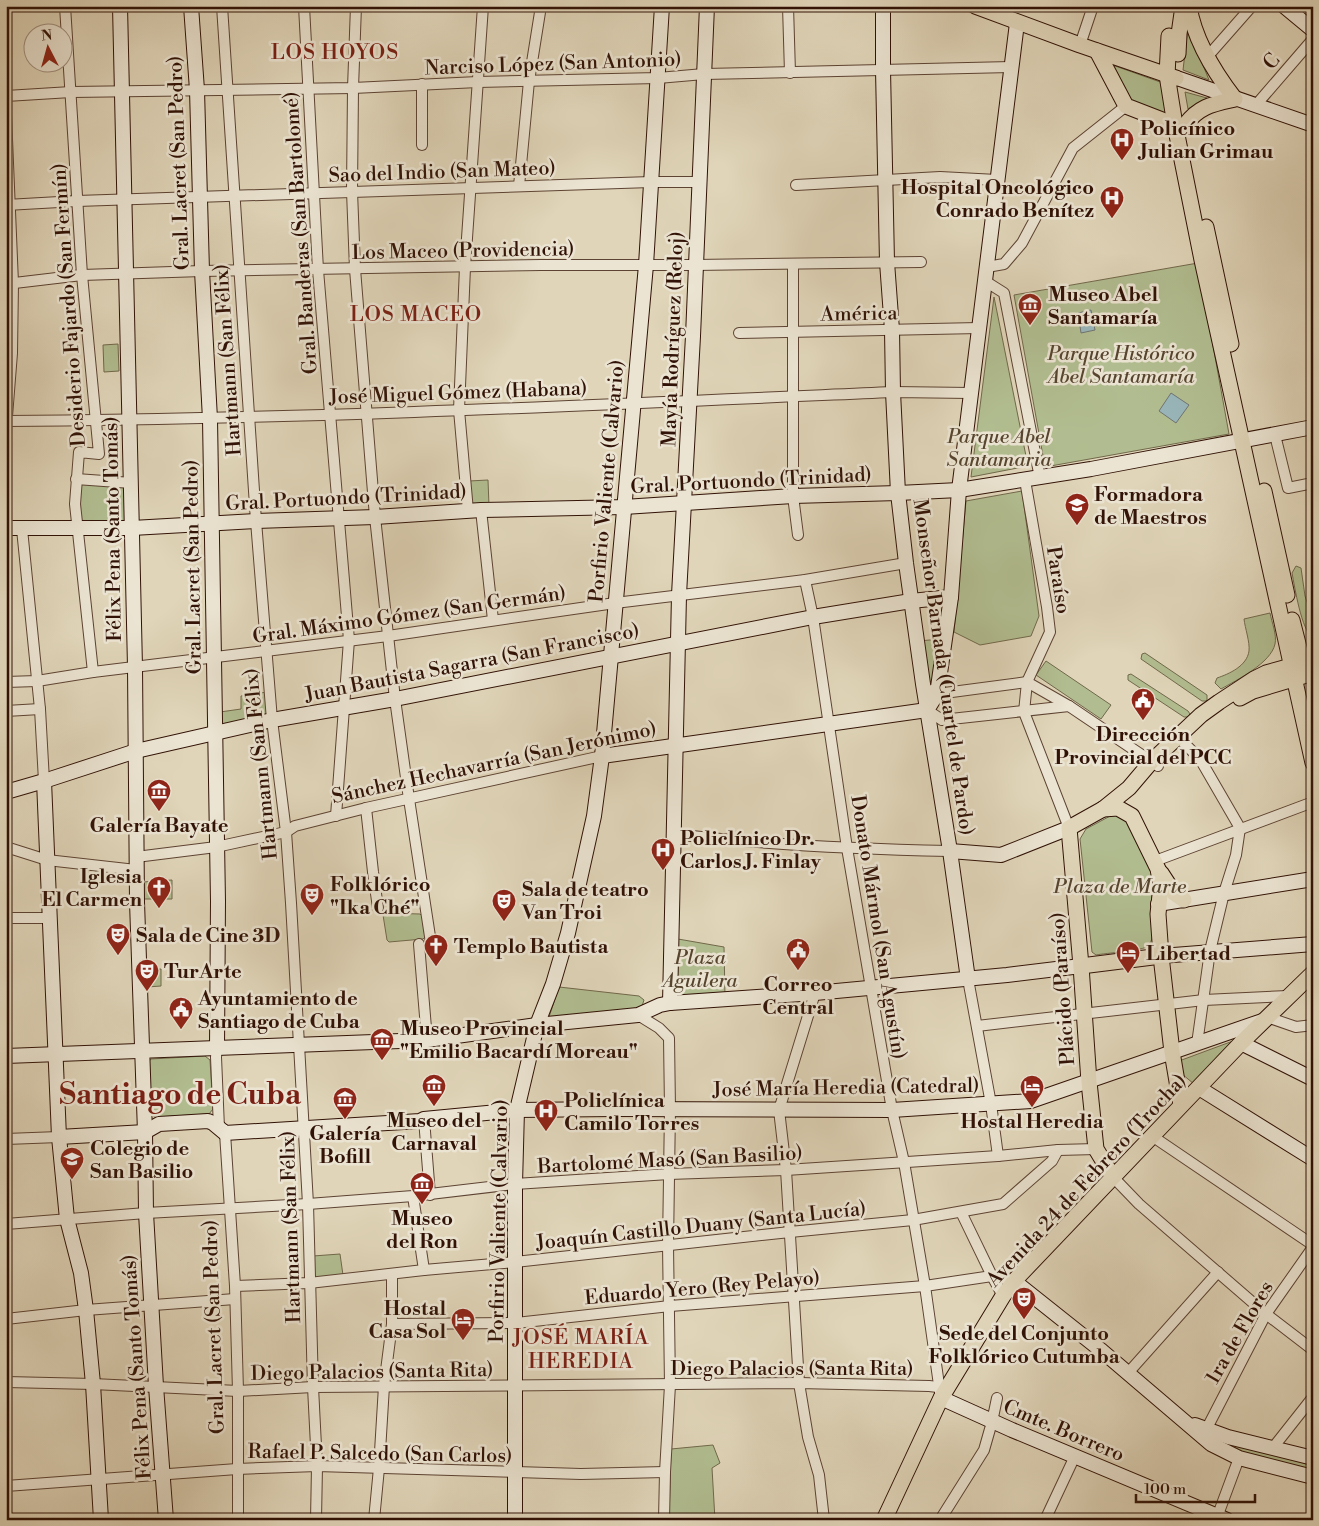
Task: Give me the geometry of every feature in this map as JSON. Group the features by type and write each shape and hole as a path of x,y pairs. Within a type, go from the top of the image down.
{"main road":[{"path":"974,6 1172,77"},
{"path":"1132,63 1152,64 1166,50 1174,6"},
{"path":"1172,77 1183,6"},
{"path":"1180,125 1208,105 1235,98 1218,77 1192,22 1189,6"},
{"path":"1169,36 1172,77 1202,260 1247,440 1289,630 1303,668 1313,763"},
{"path":"1096,51 1126,106 1180,125"},
{"path":"1289,630 1313,649"},
{"path":"1181,739 1197,719 1214,705 1266,673 1277,662 1284,649 1289,630"},
{"path":"1266,673 1303,668"},
{"path":"1070,828 1103,810 1181,739 1211,717 1253,691 1303,668"},
{"path":"1155,763 1131,798 1130,807 1132,816 1156,865 1171,888 1184,900"},
{"path":"1103,810 1118,808 1132,816"},
{"name":"Plácido (Paraíso)","path":"1070,828 1089,1082 1096,1149 1113,1177"},
{"path":"1156,865 1161,885 1158,904 1161,956 1172,1052 1181,1105"},
{"path":"1081,966 1161,956"},
{"name":"Avenida 24 de Febrero (Trocha)","path":"884,1520 942,1391 1014,1281 1264,1019 1313,973"},
{"path":"1176,1073 1184,1083 1199,1088"}],"street":[{"name":"Desiderio Fajardo (San Fermín)","path":"65,6 82,275 99,454 79,452 75,504 93,672"},
{"name":"Félix Pena (Santo Tomás)","path":"120,6 132,483 136,864 146,1212 166,1520"},
{"name":"Gral. Lacret (San Pedro)","path":"191,6 197,90 202,271 210,419 218,901 216,1056 235,1299 238,1391 238,1520"},
{"name":"Hartmann (San Félix)","path":"222,6 256,522 272,720 286,832 300,1044 308,1204 309,1283 317,1466 316,1520"},
{"name":"Gral. Banderas (San Bartolomé)","path":"304,6 318,270 349,640 336,816"},
{"path":"356,6 352,192 355,269 375,517 395,699 408,799 431,943"},
{"path":"483,6 465,267 459,410 493,620"},
{"path":"519,186 529,82 541,6"},
{"name":"Porfirio Valiente (Calvario)","path":"515,1520 515,1184 517,1110 537,1025 554,984 568,932 594,816 602,756 632,404 646,265 662,6"},
{"name":"Mayía Rodríguez (Reloj)","path":"670,1003 677,643 707,6"},
{"path":"788,6 790,73"},
{"name":"Monseñor Barnada (Cuartel de Pardo)","path":"883,6 887,262 892,330 898,493 923,684 950,851 968,979 991,1104 998,1156"},
{"path":"1080,45 1093,6"},
{"path":"1208,56 1252,6"},
{"path":"1284,6 1313,30"},
{"path":"1017,23 959,490 951,597 937,694 927,710 942,720 1069,706"},
{"name":"C","path":"1256,105 1313,40"},
{"name":"Narciso López (San Antonio)","path":"6,96 71,92 353,88 478,82 658,78 704,74 1011,67"},
{"path":"1172,77 1313,124"},
{"path":"422,84 422,145"},
{"path":"986,274 1004,264 1022,243 1073,148 1126,106"},
{"path":"6,115 12,353 6,429"},
{"path":"796,185 940,178 997,180"},
{"name":"Sao del Indio (San Mateo)","path":"8,205 519,186 698,182"},
{"name":"Los Maceo (Providencia)","path":"10,284 82,275 239,270 921,262"},
{"path":"794,264 794,496 798,535"},
{"path":"986,274 1004,292 1040,478"},
{"name":"América","path":"739,334 979,328"},
{"name":"José Miguel Gómez (Habana)","path":"6,421 210,419 632,404 893,392 971,393"},
{"name":"Gral. Portuondo (Trinidad)","path":"6,528 132,528 375,517 475,510 624,507 794,496 959,490 1040,478 1313,427"},
{"path":"1275,434 1288,488 1313,483"},
{"path":"76,479 132,483"},
{"name":"Paraíso","path":"1025,480 1050,632 1027,682"},
{"path":"22,529 40,709 59,1137 67,1219 81,1272 86,1310 93,1384 101,1520"},
{"name":"Gral. Máximo Gómez (San Germán)","path":"6,682 37,681 93,672 388,636 615,603 805,580 906,563"},
{"name":"Donato Mármol (San Agustín)","path":"805,580 813,617 830,725 847,848 892,1110 904,1162 942,1391"},
{"name":"Juan Bautista Sagarra (San Francisco)","path":"6,792 136,751 272,720 395,699 813,617 911,601 951,597"},
{"path":"923,684 937,694 1027,682 1069,706 1155,763"},
{"name":"Plácido (Paraíso)","path":"1027,682 1024,712 1070,828"},
{"path":"6,711 40,709"},
{"name":"Sánchez Hechavarría (San Jerónimo)","path":"6,848 47,860 136,864 286,832 295,826 366,808 602,756 927,710"},
{"path":"1181,739 1200,759 1240,828 1236,855 1224,893 1210,951 1197,1044"},
{"path":"1156,865 1240,828 1313,802"},
{"path":"366,808 378,908"},
{"path":"674,834 847,848 1001,854 1070,828"},
{"path":"1158,904 1313,879"},
{"path":"6,918 49,918"},
{"path":"419,944 427,1040"},
{"path":"1161,956 1313,944"},
{"path":"6,1056 427,1040 537,1025 638,1015 660,1005 670,1003 871,988 1081,966"},
{"path":"815,993 779,1110 786,1170 799,1383 808,1437 819,1475 824,1520"},
{"path":"977,1026 1204,1000 1288,996"},
{"path":"638,1015 659,1028 668,1038 670,1109 668,1245 670,1385 664,1520"},
{"path":"1264,1019 1296,1027 1313,1026"},
{"name":"José María Heredia (Catedral)","path":"6,1139 145,1132 159,1124 208,1121 222,1130 304,1128 420,1121 424,1119 517,1110 892,1110 1032,1101 1264,1019"},
{"path":"1241,1043 1313,1079"},
{"path":"1199,1088 1313,1159"},
{"path":"144,1114 150,1122 159,1124"},
{"path":"424,1119 430,1195"},
{"path":"1152,1136 1313,1246"},
{"name":"Bartolomé Masó (San Basilio)","path":"6,1224 146,1212 308,1204 430,1195 515,1184 669,1174 786,1170 998,1156 1058,1150 1096,1149"},
{"name":"Joaquín Castillo Duany (Santa Lucía)","path":"234,1286 309,1283 913,1220 1003,1204 1052,1161 1058,1150"},
{"path":"1113,1177 1139,1204 1266,1314 1313,1350"},
{"path":"413,1196 424,1270"},
{"path":"961,1212 1003,1296"},
{"name":"1ra de Flores","path":"1205,1434 1266,1314 1313,1246"},
{"path":"1128,1373 1218,1272"},
{"path":"374,1520 384,1386 392,1324 392,1274"},
{"name":"Eduardo Yero (Rey Pelayo)","path":"392,1324 516,1322 670,1306 925,1286 992,1276 1014,1281"},
{"path":"1014,1281 1128,1373 1178,1417 1205,1434 1228,1437 1313,1458"},
{"path":"6,1319 151,1304 235,1299"},
{"name":"Diego Palacios (Santa Rita)","path":"6,1382 156,1386 238,1391 313,1387 799,1383 942,1391"},
{"name":"Cmte. Borrero","path":"942,1391 992,1422 1220,1518"},
{"path":"1272,1449 1313,1397"},
{"path":"940,1520 984,1450 997,1398"},
{"path":"1205,1434 1211,1444 1239,1458 1313,1477"},
{"path":"1045,1520 1074,1456"},
{"path":"1220,1518 1239,1458"},
{"name":"Rafael P. Salcedo (San Carlos)","path":"6,1486 317,1466 581,1474 665,1472"}],"green space":[{"path":"1188,28 1209,80 1183,70"},
{"path":"1107,63 1163,83 1169,115 1127,103"},
{"path":"1185,92 1207,98 1188,109"},
{"name":"Parque Histórico Abel Santamaría","path":"1198,263 1229,434 1045,467 1014,295"},
{"name":"Parque Abel Santamaria","path":"994,297 1028,466 971,477"},
{"path":"118,344 119,371 104,372 103,345"},
{"path":"488,480 489,506 470,508 469,481"},
{"path":"79,483 126,486 127,524 81,525"},
{"path":"1022,491 1039,616 1031,636 980,645 954,632 966,501"},
{"path":"1296,566 1301,568 1305,596 1313,620 1313,639 1305,627 1299,608 1292,573"},
{"path":"1270,613 1275,637 1272,651 1267,658 1252,670 1221,689 1215,683 1217,678 1237,669 1248,656 1249,643 1244,619"},
{"path":"940,639 934,681 927,682 919,641"},
{"path":"1145,653 1207,695 1207,700 1202,701 1141,659 1142,654"},
{"path":"1046,661 1111,705 1101,719 1036,675"},
{"path":"1131,674 1188,711 1189,717 1184,717 1128,680 1128,675"},
{"path":"267,692 269,718 221,726 220,712 241,709 241,696"},
{"name":"Plaza de Marte","path":"1117,814 1126,819 1153,875 1154,883 1151,906 1153,934 1150,943 1146,947 1096,955 1092,952 1080,839 1086,829"},
{"path":"172,880 172,899 142,899 143,882"},
{"path":"384,913 420,914 422,916 425,937 423,939 389,942 387,940"},
{"name":"Plaza Aguilera","path":"678,939 724,947 725,996 684,998 675,990"},
{"path":"161,969 161,986 147,987 145,970"},
{"path":"559,987 639,996 644,1000 642,1006 636,1011 548,1020"},
{"path":"1233,1041 1194,1084 1182,1074 1179,1061"},
{"path":"205,1056 210,1060 213,1109 209,1114 155,1117 149,1113 147,1064 151,1059"},
{"path":"340,1254 343,1275 313,1279 313,1256"},
{"path":"1222,1440 1313,1462 1313,1473 1236,1452 1222,1445"},
{"path":"713,1445 720,1463 712,1468 715,1520 669,1520 671,1449"}],"water":[{"path":"1091,310 1095,330 1081,333 1078,313"},
{"path":"1171,393 1189,405 1176,423 1159,411"}],"place":[{"name":"Policínico Julian Grimau","path":"1122,161"},
{"name":"Hospital Oncológico Conrado Benítez","path":"1112,219"},
{"name":"Museo Abel Santamaría","path":"1030,326"},
{"name":"Formadora de Maestros","path":"1077,526"},
{"name":"Dirección Provincial del PCC","path":"1143,721"},
{"name":"Galería Bayate","path":"159,812"},
{"name":"Policlínico Dr. Carlos J. Finlay","path":"663,871"},
{"name":"Iglesia El Carmen","path":"159,909"},
{"name":"Folklórico \"Ika Ché\"","path":"312,916"},
{"name":"Sala de teatro Van Troi","path":"504,922"},
{"name":"Sala de Cine 3D","path":"118,956"},
{"name":"Templo Bautista","path":"436,967"},
{"name":"Correo Central","path":"798,971"},
{"name":"Libertad","path":"1128,974"},
{"name":"TurArte","path":"147,992"},
{"name":"Ayuntamiento de Santiago de Cuba","path":"181,1030"},
{"name":"Museo Provincial \"Emilio Bacardí Moreau\"","path":"382,1061"},
{"name":"Museo del Carnaval","path":"434,1107"},
{"name":"Hostal Heredia","path":"1032,1108"},
{"name":"Galería Bofill","path":"345,1120"},
{"name":"Policlínica Camilo Torres","path":"546,1132"},
{"name":"Colegio de San Basilio","path":"72,1180"},
{"name":"Museo del Ron","path":"422,1205"},
{"name":"Sede del Conjunto Folklórico Cutumba","path":"1024,1320"},
{"name":"Hostal Casa Sol","path":"463,1341"}],"district":[{"name":"LOS HOYOS","path":"335,52"},
{"name":"LOS MACEO","path":"416,314"},
{"name":"Santiago de Cuba","path":"180,1094"},
{"name":"JOSÉ MARÍA HEREDIA","path":"581,1349"}]}
